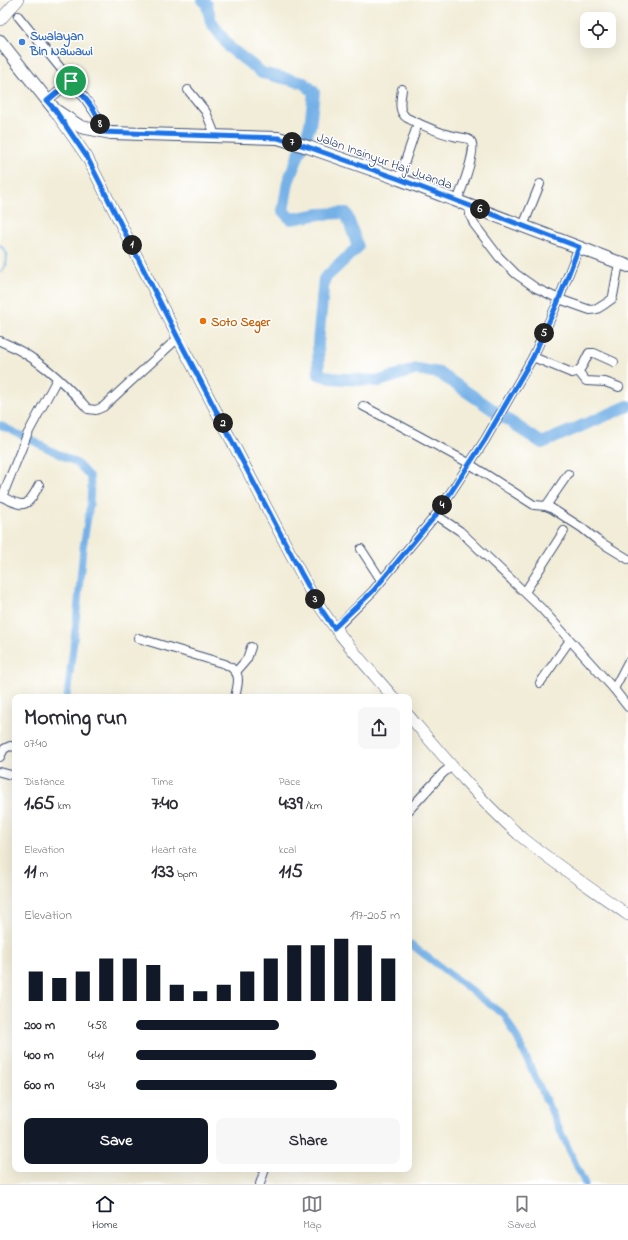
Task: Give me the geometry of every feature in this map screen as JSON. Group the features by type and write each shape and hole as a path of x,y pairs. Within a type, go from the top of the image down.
{"main road":[{"name":"Jalan Insinyur Haji Juanda","path":"1,46 55,110 81,127 101,132 278,138 399,179 624,264"}],"street":[{"path":"0,20 18,0"},
{"path":"18,16 84,97 99,119 101,132"},
{"path":"47,101 71,81"},
{"path":"402,89 400,109 407,118 452,136 469,139 473,143 474,149 457,201"},
{"path":"188,90 206,112 215,135"},
{"path":"55,110 87,157 178,338 321,609 334,628 390,694"},
{"path":"399,179 418,123"},
{"path":"523,226 540,184"},
{"path":"469,205 470,215 474,224 499,256 516,274 536,288 559,299 590,310 611,301 624,264"},
{"path":"334,628 373,591 436,515 469,464 495,423 533,357 559,299 579,247"},
{"path":"0,342 15,347 39,362 88,409 96,410 102,407 178,338"},
{"path":"533,357 568,372 578,371 581,369 589,353 594,353 614,362"},
{"path":"578,371 586,381 605,382 619,387"},
{"path":"38,484 29,502 25,504 21,505 1,496 26,437 57,379"},
{"path":"363,406 399,424 469,464 534,505 546,506 628,559"},
{"path":"546,506 568,474"},
{"path":"436,515 460,531 525,592 614,688 628,707"},
{"path":"525,592 564,531"},
{"path":"361,549 381,580"},
{"path":"138,638 224,664 232,668 236,672 238,685 236,694"},
{"path":"540,683 570,640"},
{"path":"236,672 247,659 251,646"},
{"path":"614,688 628,662"},
{"path":"412,719 452,766 495,812 519,834 571,875 628,914"},
{"path":"0,757 4,749 12,746"},
{"path":"412,807 443,773 452,766"},
{"path":"0,772 12,775"},
{"path":"260,1184 264,1172"}],"waterway":[{"path":"203,0 207,5 211,22 230,48 262,73 304,83 314,92 310,126 288,182 283,211 291,219 320,214 346,213 358,247 324,279 318,343 319,374 331,378 379,381 417,369 439,373 542,443 628,406"},
{"path":"0,245 7,254 6,265 0,273"},
{"path":"0,425 77,463 90,477 90,504 83,548 67,694"},
{"path":"412,945 505,1016 518,1040 585,1184"}],"place":[{"name":"Swalayan Bin Nawawi","path":"22,42"},
{"name":"Soto Seger","path":"203,321"}],"route":[{"path":"71,81 99,119 101,132 278,138 399,179 579,247 557,304 533,357 485,440 436,515 392,566 373,591 334,628 309,589 178,338 87,157 55,110 47,101 71,81"}]}
